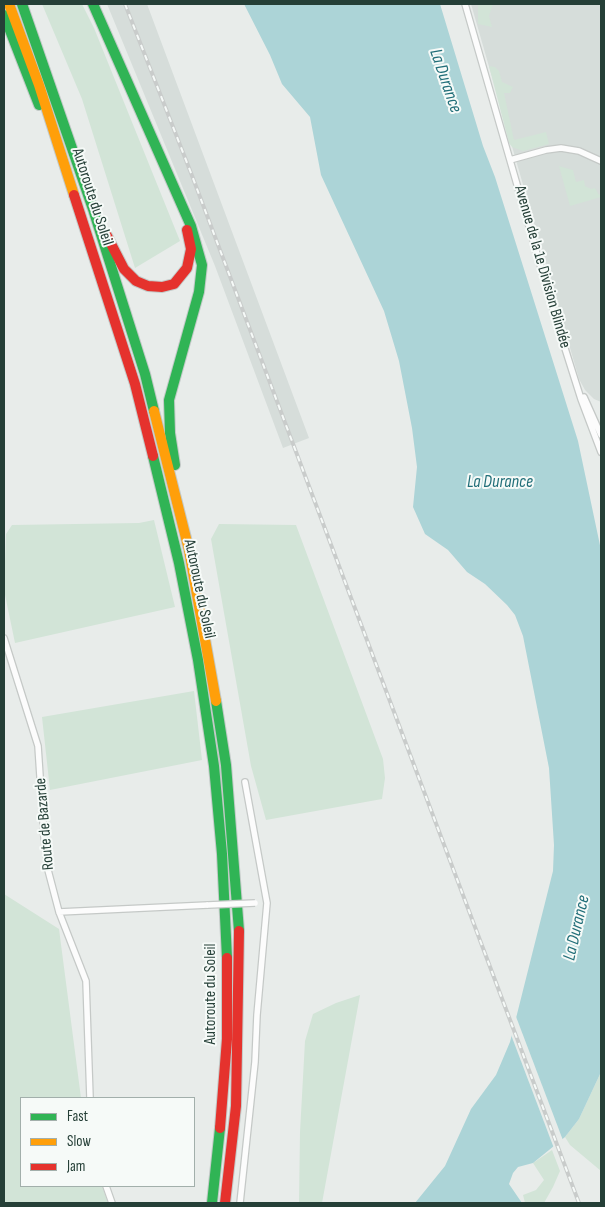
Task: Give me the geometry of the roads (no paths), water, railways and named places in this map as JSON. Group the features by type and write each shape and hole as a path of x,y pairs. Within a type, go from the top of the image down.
{"highway":[{"name":"Autoroute du Soleil","path":"9,4 39,85 87,229 135,384 179,563 198,660 214,766 222,854 227,944 224,1086 212,1203"},
{"name":"Autoroute du Soleil","path":"22,4 93,209 145,374 189,550 209,651 226,765 240,944 236,1106 225,1203"},
{"path":"88,4 187,228 191,249 190,259 182,276 174,284 162,287 148,286 136,281 124,269 93,209"},
{"path":"93,4 191,226 202,265 199,292 169,400 172,454 188,523 189,550"},
{"path":"4,15 38,103 65,183 87,229"}],"street":[{"name":"Avenue de la 1e Division Blindée","path":"465,4 574,375"},
{"path":"510,160 561,148 579,151 601,160"},
{"path":"574,375 599,433 601,452"},
{"path":"574,375 599,433"},
{"name":"Route de Bazarde","path":"4,638 38,746 44,845 59,912 86,981 90,1097"},
{"path":"240,1203 255,1062 267,903 245,782"},
{"path":"59,912 267,903"},
{"path":"106,1187 112,1203"}],"water":[{"name":"La Durance","path":"244,4 440,4 483,146 495,177 578,441 601,550 601,1072 579,1119 565,1137 533,1163 518,1167 513,1173 509,1184 522,1203 415,1203 445,1166 471,1109 496,1075 510,1042 553,871 554,845 549,768 523,636 515,615 507,605 485,584 467,572 448,550 425,534 413,507 417,467 412,428 399,361 384,311 321,175 310,117 282,84 270,55"}],"railway":[{"path":"125,4 191,173 579,1203"}]}
